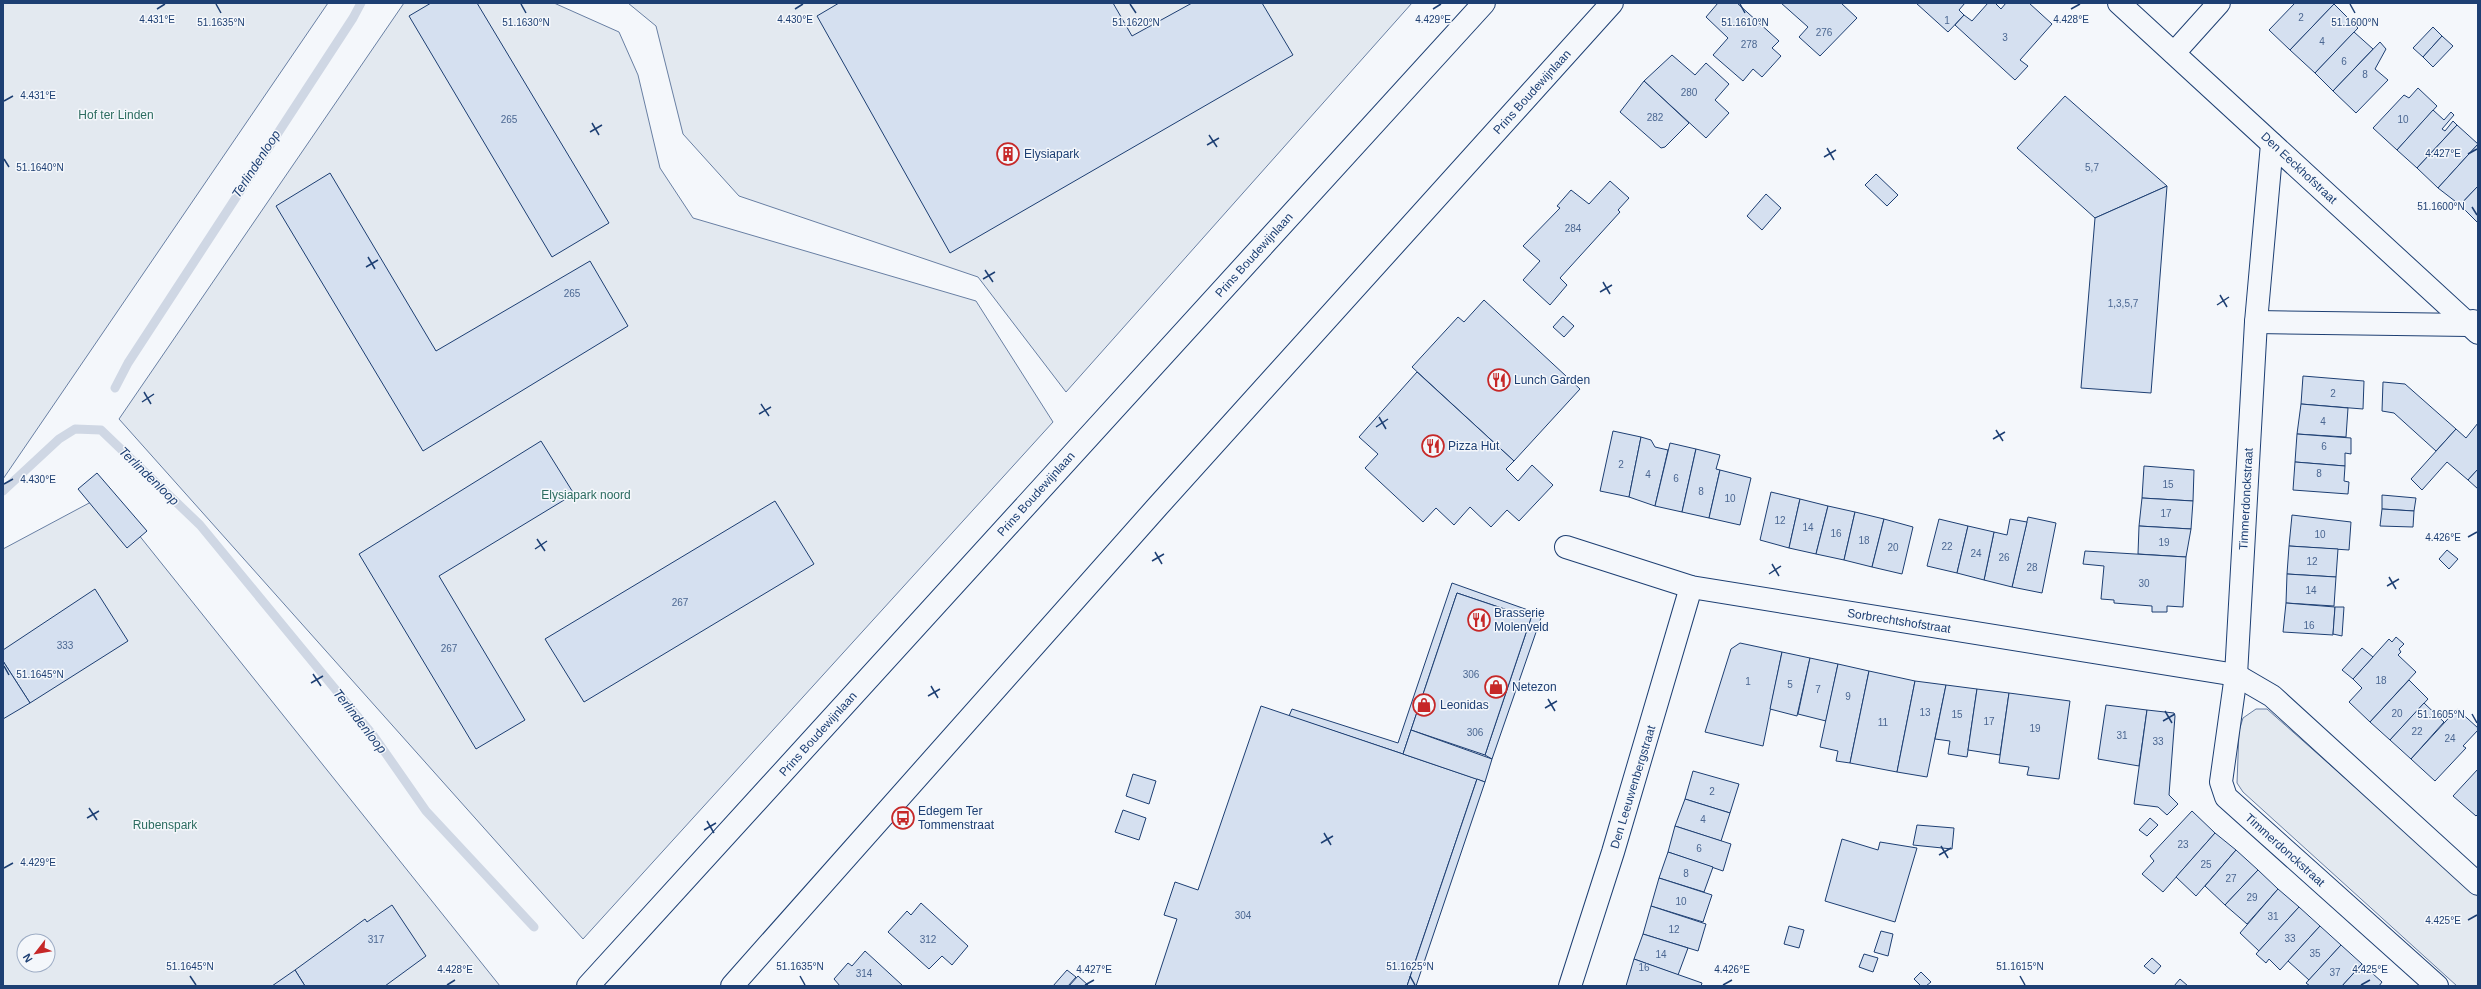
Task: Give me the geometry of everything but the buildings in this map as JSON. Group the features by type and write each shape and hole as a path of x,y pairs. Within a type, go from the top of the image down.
{"street":[{"name":"Prins Boudewijnlaan","path":"588,986 1484,3"},
{"name":"Prins Boudewijnlaan","path":"732,986 1158,506 1612,3"},
{"name":"Den Eeckhofstraat","path":"2119,3 2272,144 2475,325"},
{"path":"2174,53 2219,3"},
{"name":"Timmerdonckstraat","path":"2272,144 2256,322 2236,675 2221,782 2226,797 2437,986"},
{"path":"2256,322 2475,325"},
{"name":"Sorbrechtshofstraat","path":"1566,548 1691,587 2236,675"},
{"name":"Den Leeuwenbergstraat","path":"1570,986 1613,852 1691,587"},
{"path":"2236,675 2272,696 2478,884"}],"green space":[{"name":"Hof ter Linden","path":"3,3 328,3 3,479"},
{"name":"Elysiapark noord","path":"404,3 554,3 619,32 638,75 660,168 693,218 976,301 1053,422 583,939 119,419"},
{"path":"628,3 1412,3 1066,392 978,277 739,196 683,134 656,26"},
{"name":"Rubenspark","path":"106,494 500,986 3,986 3,549"},
{"path":"2256,709 2267,709 2478,896 2478,986 2457,986 2243,792 2237,783 2239,731 2243,718"}],"waterway":[{"name":"Terlindenloop","path":"115,388 128,363 353,18 361,3"},
{"name":"Terlindenloop","path":"3,491 59,439 75,429 101,430 200,525 373,735 426,811 534,927"}],"place":[{"name":"Elysiapark","path":"1008,154"},
{"name":"Lunch Garden","path":"1499,380"},
{"name":"Pizza Hut","path":"1433,446"},
{"name":"Brasserie Molenveld","path":"1479,620"},
{"name":"Netezon","path":"1496,687"},
{"name":"Leonidas","path":"1424,705"},
{"name":"Edegem Ter Tommenstraat","path":"903,818"}]}
